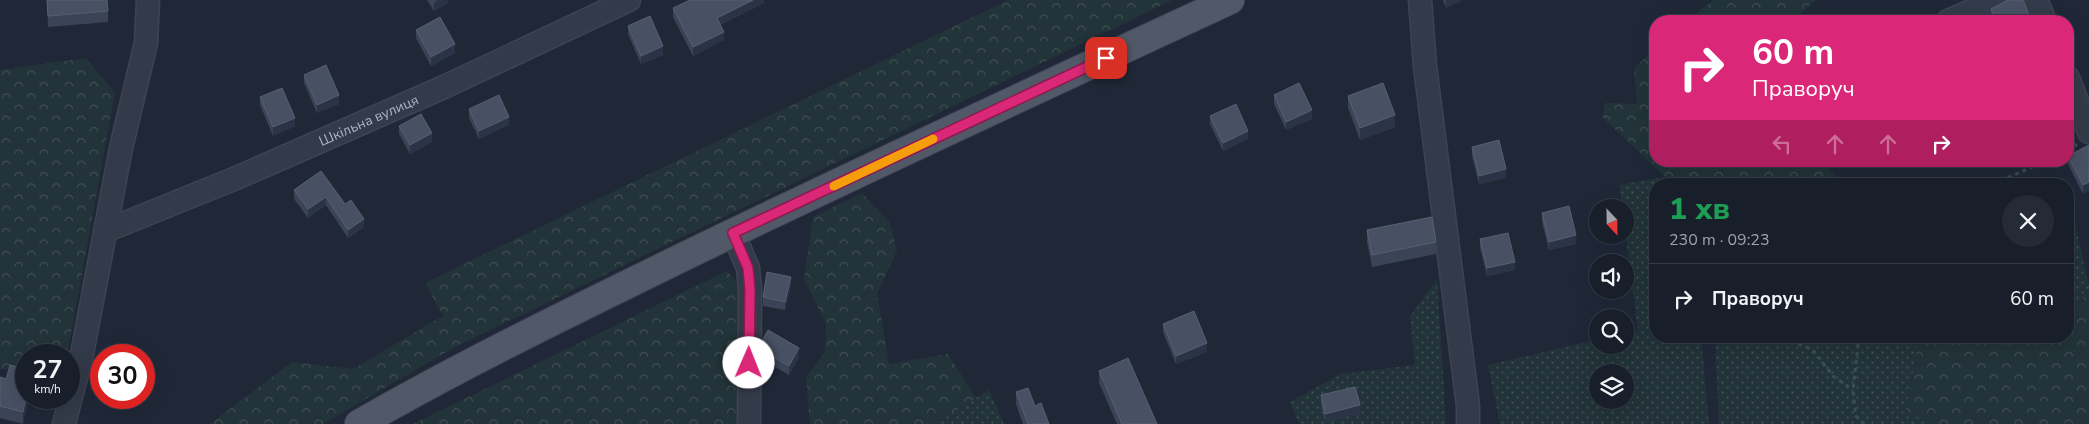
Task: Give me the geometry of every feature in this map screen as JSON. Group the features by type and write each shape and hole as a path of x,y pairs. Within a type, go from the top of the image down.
{"main road":[{"path":"359,424 445,375 733,233 1230,0"}],"street":[{"path":"64,424 82,354 121,148 146,43 148,0"},
{"name":"Шкільна вулиця","path":"105,231 234,179 444,87 628,0"},
{"path":"1420,0 1425,66 1468,406 1468,424"},
{"path":"1962,15 1997,0"},
{"path":"2036,0 2042,15"},
{"path":"2074,93 2089,132"},
{"path":"733,233 748,268 750,290 749,424"}],"path":[{"path":"2007,178 2032,167"},
{"path":"1796,343 1813,350 1833,376 1853,390"},
{"path":"1858,343 1853,390 1856,416 1864,424"}],"green space":[{"path":"1008,0 1172,0 453,348 323,424 210,424 292,362 353,369 443,316 425,283"},
{"path":"1714,0 1815,0 1799,15 1694,15"},
{"path":"1649,54 1649,161 1603,118 1605,103 1637,104 1634,68"},
{"path":"86,58 115,93 69,344 15,344 15,370 0,369 0,70"},
{"path":"1655,167 1828,167 1836,178 1667,178"},
{"path":"1649,180 1649,343 1702,343 1709,424 1500,424 1488,365 1589,342 1589,354 1634,354 1634,332 1638,331 1634,299 1634,254 1628,254 1627,244 1634,244 1634,199 1621,199 1619,185"},
{"path":"862,193 890,223 897,250 877,294 889,364 948,354 976,398 933,424 810,424 806,377 825,352 826,324 804,279 813,217"},
{"path":"2074,218 2089,287 2089,296 2074,298"},
{"path":"727,271 743,289 740,424 413,424"},
{"path":"1437,280 1446,424 1299,424 1290,402 1341,374 1415,365 1410,316"},
{"path":"2089,296 2089,424 1933,424 1906,412 1918,343 2074,343 2074,298"},
{"path":"1715,343 1918,343 1906,411 1933,424 1719,424"},
{"path":"989,390 1004,424 933,424"}],"building":[{"path":"47,0 107,0 108,11 48,16"},
{"path":"690,0 753,0 717,18 724,32 693,47 673,8"},
{"path":"2008,0 2023,0 2029,15 1994,15 1991,9"},
{"path":"650,16 663,46 641,56 628,26"},
{"path":"440,17 455,44 431,57 416,30"},
{"path":"326,65 339,95 317,105 304,75"},
{"path":"1299,83 1312,110 1286,122 1274,95"},
{"path":"1383,83 1395,115 1360,128 1348,96"},
{"path":"282,88 295,118 273,127 260,97"},
{"path":"499,95 509,117 479,131 469,109"},
{"path":"1236,104 1248,131 1223,143 1210,116"},
{"path":"421,114 432,133 410,145 399,126"},
{"path":"1499,140 1506,169 1479,176 1472,147"},
{"path":"2089,145 2089,182 2083,185 2074,167 2074,153"},
{"path":"321,171 345,204 351,200 364,219 348,230 326,197 308,209 294,190"},
{"path":"1569,206 1576,235 1549,242 1542,213"},
{"path":"1432,217 1436,242 1372,255 1367,230"},
{"path":"1508,233 1515,262 1487,268 1480,239"},
{"path":"767,272 791,277 785,302 763,297"},
{"path":"1194,311 1207,343 1176,356 1163,324"},
{"path":"768,330 799,348 789,366 763,351 763,339"},
{"path":"1128,358 1157,424 1122,424 1099,371"},
{"path":"10,365 15,366 15,409 24,409 23,412 0,406 0,377 6,379"},
{"path":"1355,387 1360,405 1325,414 1321,395"},
{"path":"1028,388 1035,406 1041,403 1049,424 1028,424 1016,392"}],"slow traffic":[{"path":"834,186 933,139"}],"route":[{"path":"749,363 750,290 748,268 733,233 1106,58"}]}
